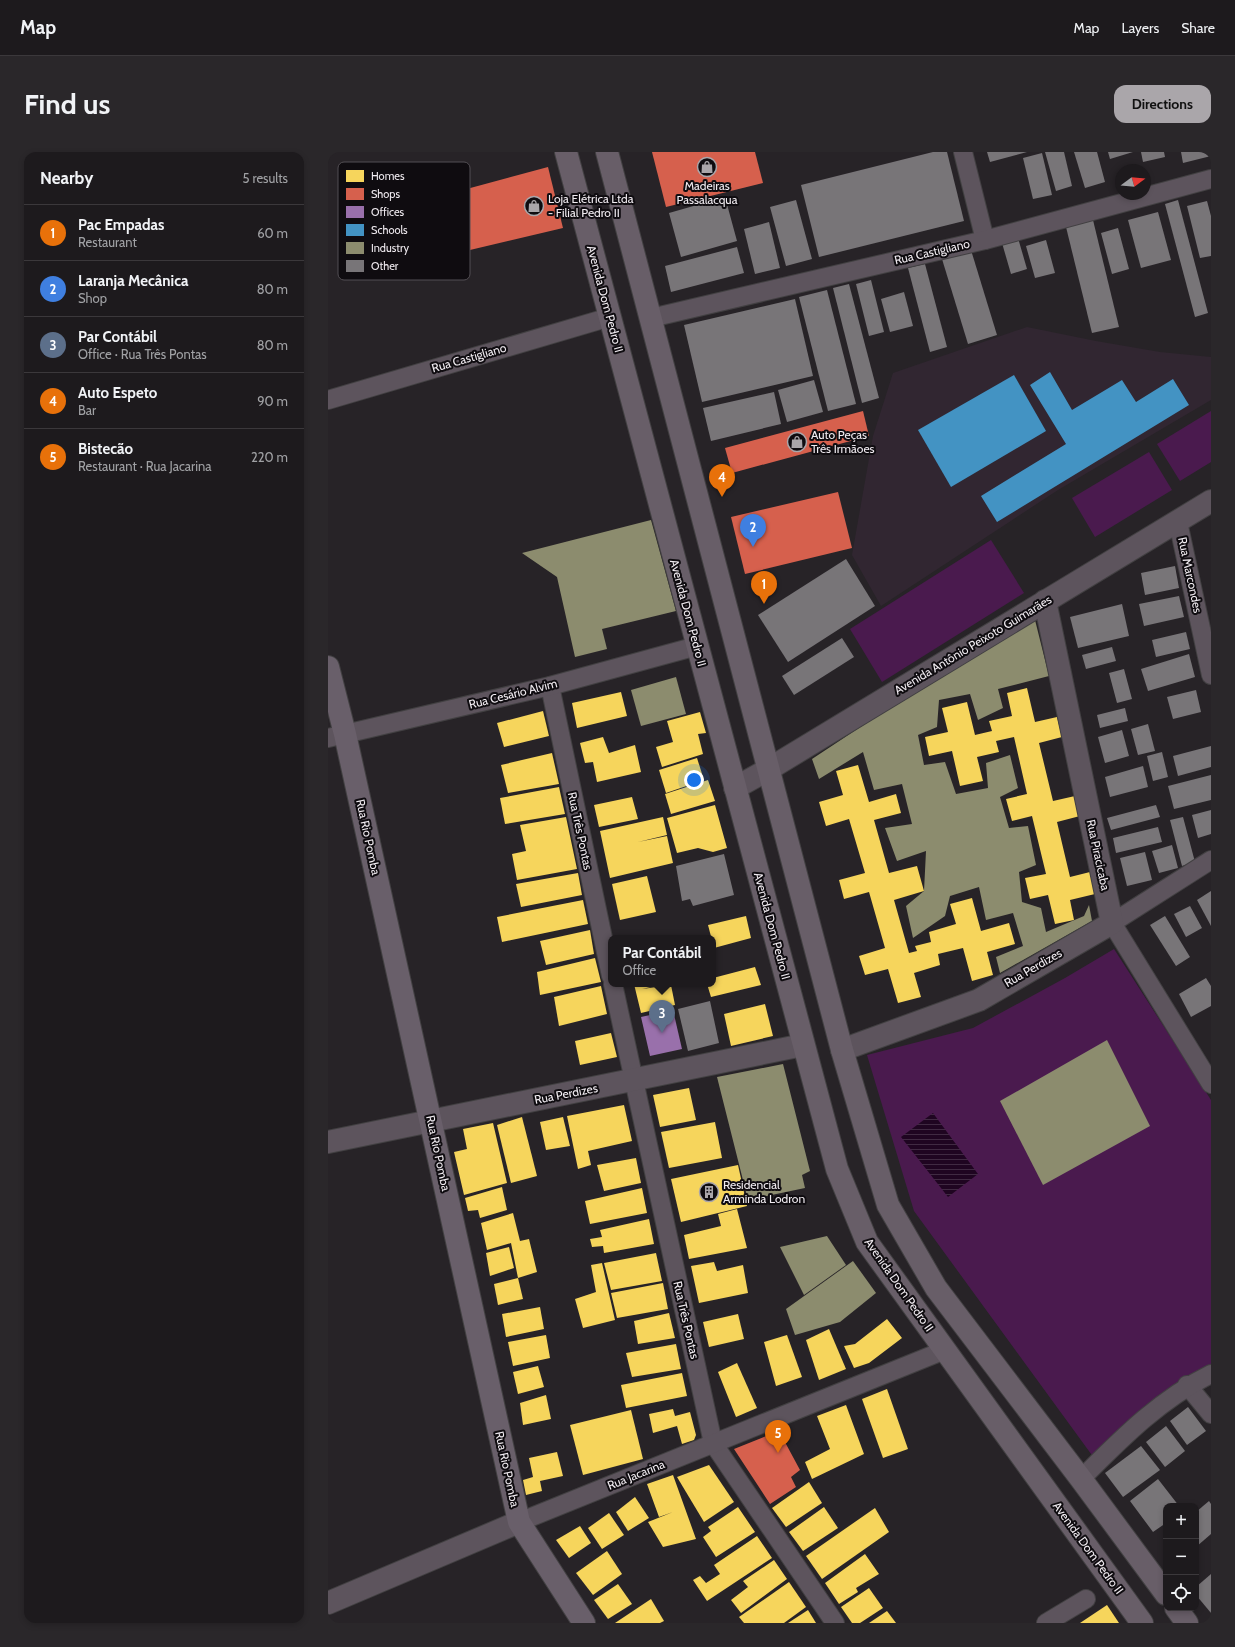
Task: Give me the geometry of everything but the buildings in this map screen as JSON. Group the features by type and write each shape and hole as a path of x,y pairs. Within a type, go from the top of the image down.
{"main road":[{"name":"Avenida Dom Pedro II","path":"566,152 837,1169 867,1242 1142,1623"},
{"path":"607,152 842,1050 888,1206 936,1288 1163,1590"},
{"name":"Rua Rio Pomba","path":"328,667 336,736 431,1122 519,1522 584,1623"},
{"path":"1178,1611 1187,1623"}],"street":[{"path":"963,152 985,240"},
{"name":"Rua Castigliano","path":"651,318 985,240 1211,179"},
{"name":"Rua Castigliano","path":"328,400 610,317"},
{"name":"Avenida Antônio Peixoto Guimarães","path":"735,788 769,769 1211,501"},
{"name":"Rua Marcondes","path":"1178,522 1211,670"},
{"name":"Rua Piracicaba","path":"1045,601 1112,923 1211,1084"},
{"name":"Rua Cesário Alvim","path":"336,736 550,686 697,646"},
{"name":"Rua Três Pontas","path":"550,686 608,962"},
{"name":"Rua Perdizes","path":"842,1050 978,1000 1112,923 1211,860"},
{"name":"Rua Três Pontas","path":"614,987 633,1081 714,1443 835,1623"},
{"name":"Rua Perdizes","path":"328,1142 633,1081 803,1045"},
{"name":"Rua Jacarina","path":"328,1604 519,1522 945,1350"},
{"path":"1081,1479 1141,1420 1187,1385 1211,1374"},
{"path":"1187,1385 1211,1414"},
{"path":"1046,1623 1086,1599"}],"shaded area":[{"path":"1027,327 1160,352 1211,357 1211,400 1058,490 881,606 852,555 873,436 893,373"},
{"path":"1211,411 1211,462 1180,481 1157,444"},
{"path":"1149,452 1172,490 1095,537 1072,498"},
{"path":"991,540 1024,593 882,682 850,629"},
{"path":"1114,949 1211,1100 1211,1369 1094,1458 914,1211 867,1055 973,1028 1065,978"},
{"path":"933,1113 978,1174 948,1197 901,1137"}],"place":[{"name":"Madeiras Passalacqua","path":"707,167"},
{"name":"Loja Elétrica Ltda - Filial Pedro II","path":"534,206"},
{"name":"Auto Peças Três Irmãoes","path":"797,442"},
{"name":"Auto Espeto","path":"722,497"},
{"name":"Laranja Mecânica","path":"753,547"},
{"name":"Pac Empadas","path":"764,604"},
{"name":"Par Contábil","path":"662,1033"},
{"name":"Residencial Arminda Lodron","path":"709,1192"},
{"name":"Bistecão","path":"778,1453"}]}
